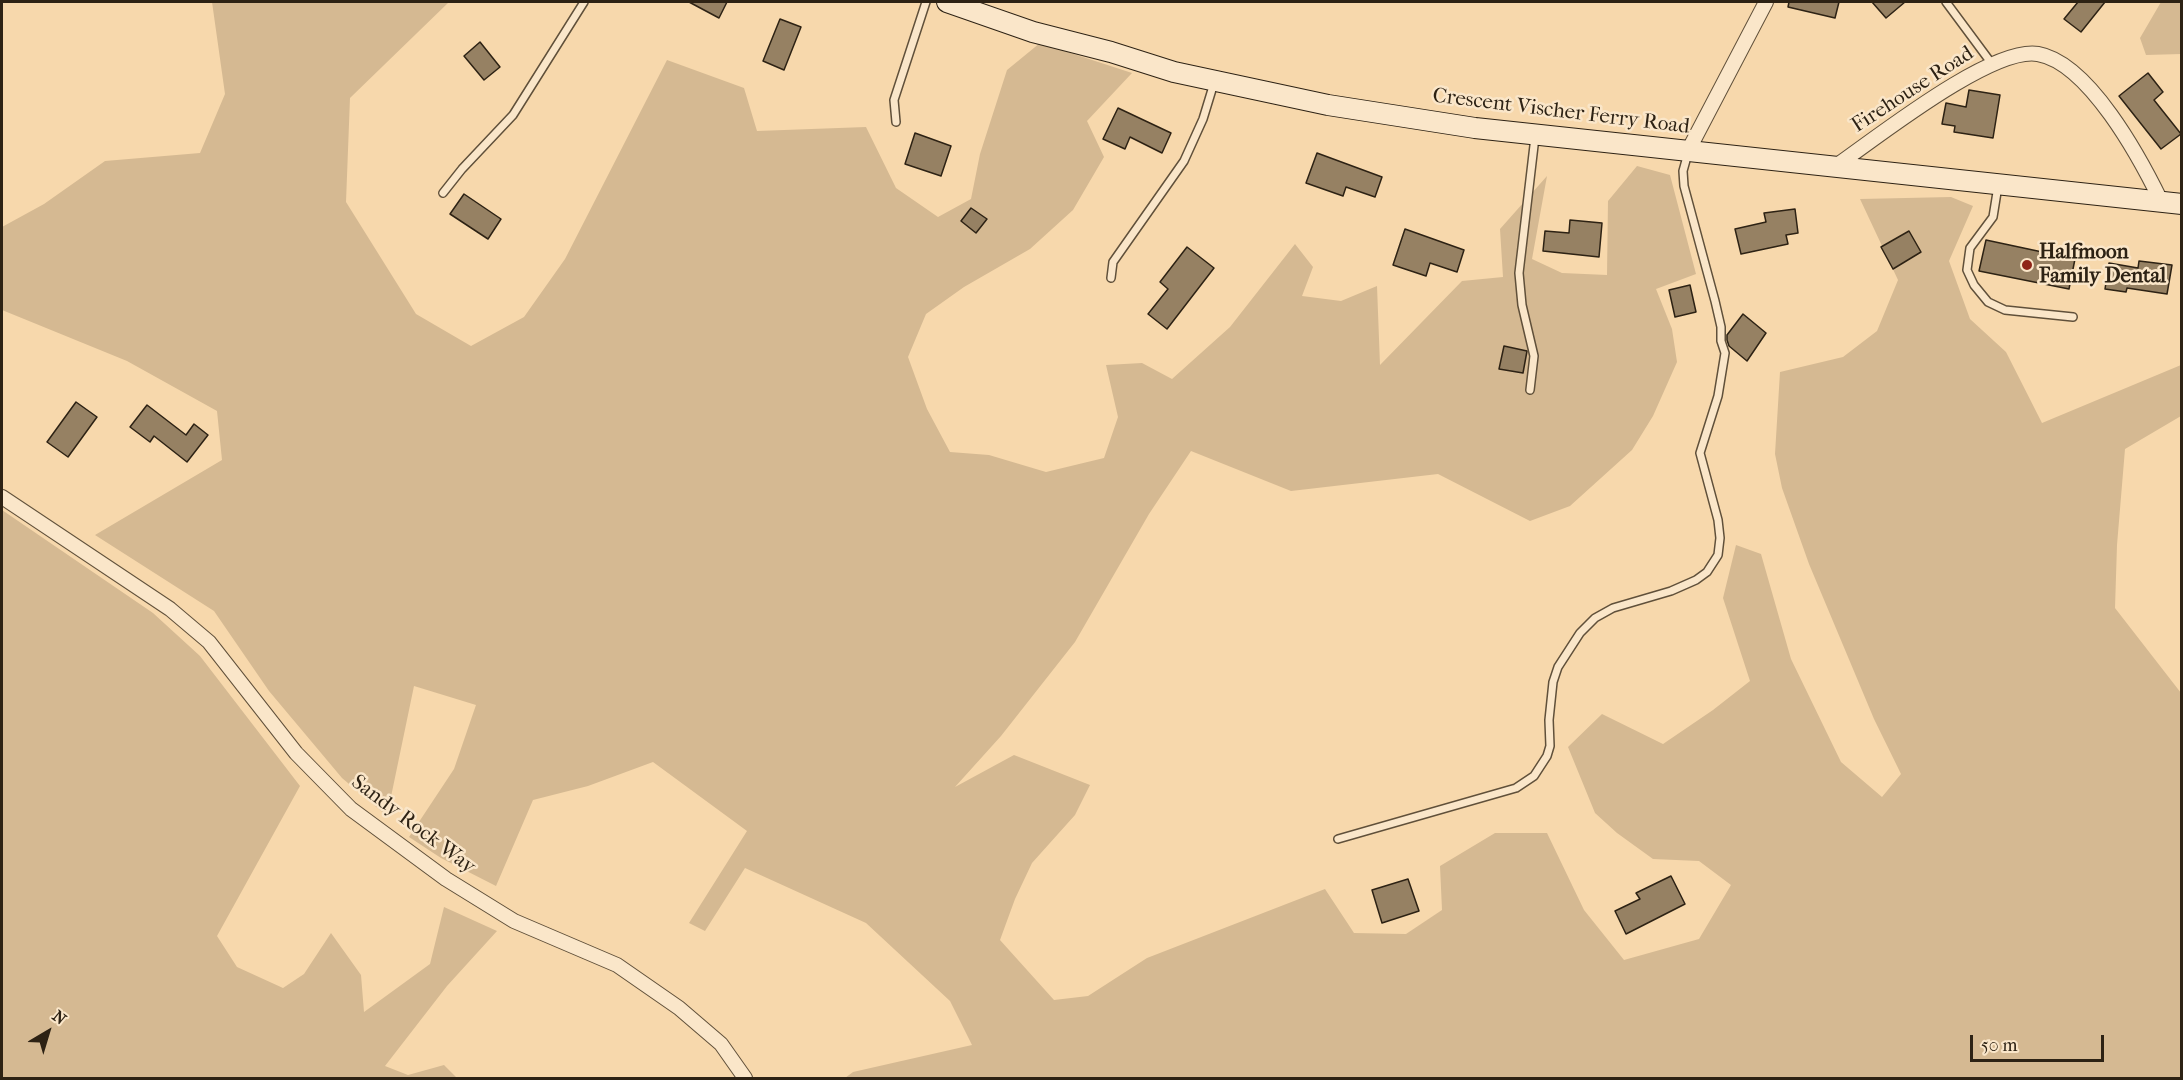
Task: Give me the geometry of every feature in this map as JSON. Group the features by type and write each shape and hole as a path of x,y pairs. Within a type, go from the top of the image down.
{"main road":[{"name":"Crescent Vischer Ferry Road","path":"947,2 1033,32 1111,52 1174,72 1328,105 1475,128 2181,204"}],"street":[{"path":"1688,151 1766,2"},
{"name":"Firehouse Road","path":"1833,168 1960,81 1992,64 2018,55 2038,54 2052,59 2084,80 2122,132 2161,201"},
{"name":"Sandy Rock Way","path":"2,497 170,609 208,642 296,753 351,809 465,891 514,921 616,965 680,1008 721,1044 745,1078"}],"lane":[{"path":"443,193 457,174 513,115 584,2"},
{"path":"896,122 894,100 926,2"},
{"path":"1946,2 1992,64"},
{"path":"1111,278 1113,262 1184,161 1203,119 1215,81"},
{"path":"1530,390 1534,356 1522,305 1519,273 1536,135"},
{"path":"1338,839 1516,788 1534,776 1550,746 1549,720 1553,682 1562,658 1580,633 1595,618 1613,608 1671,591 1696,579 1707,572 1718,555 1720,538 1718,520 1701,453 1718,396 1725,353 1716,300 1684,186 1683,171 1688,151"},
{"path":"1998,186 1993,217 1970,248 1967,270 1974,285 1988,302 2005,310 2073,317"}],"shaded area":[{"path":"212,2 449,2 350,98 346,202 416,314 471,346 524,317 565,259 667,60 744,88 757,131 866,127 896,188 938,217 971,199 980,154 1007,70 1040,43 1132,73 1087,121 1104,157 1073,210 1030,249 964,287 926,314 908,357 927,409 950,452 989,455 1046,472 1104,458 1118,417 1106,365 1142,363 1172,379 1230,327 1295,244 1313,267 1302,296 1341,301 1377,286 1380,365 1462,281 1503,277 1500,229 1547,176 1532,259 1562,273 1607,275 1608,201 1637,166 1670,175 1696,274 1656,289 1672,329 1677,362 1653,416 1632,450 1570,506 1530,521 1438,474 1291,491 1191,451 1149,514 1075,642 1001,736 955,787 1014,755 1090,785 1075,815 1032,863 1015,899 1000,940 1054,1000 1088,996 1147,958 1325,889 1354,933 1406,934 1442,910 1440,866 1495,833 1547,833 1584,910 1624,960 1699,939 1731,885 1699,861 1653,859 1617,833 1595,813 1568,747 1602,714 1663,744 1750,681 1723,598 1736,545 1761,554 1791,659 1841,762 1882,797 1901,774 1874,719 1809,564 1782,488 1775,454 1780,372 1843,357 1877,331 1898,280 1860,199 1951,197 1973,206 1949,261 1970,319 2006,352 2042,423 2181,365 2181,416 2125,449 2117,545 2115,608 2181,693 2181,1078 845,1078 853,1072 972,1045 950,1001 866,923 745,868 705,931 689,923 747,831 653,762 588,786 533,800 496,886 441,858 409,837 454,769 476,705 414,686 387,816 342,778 269,691 214,611 95,535 222,460 217,411 127,361 2,310 2,227 44,204 105,161 200,153 225,94"},
{"path":"2161,2 2181,2 2181,54 2146,55 2140,38"},
{"path":"2,510 153,613 200,656 300,786 217,936 237,967 283,988 304,974 331,933 361,975 364,1012 430,964 444,907 497,931 447,986 385,1066 408,1075 444,1065 457,1078 2,1078"}],"building":[{"path":"689,2 727,2 719,18"},
{"path":"1789,2 1839,2 1835,18 1788,7"},
{"path":"1872,2 1905,2 1886,18"},
{"path":"2078,2 2105,2 2081,32 2064,19"},
{"path":"780,19 801,27 784,70 763,61"},
{"path":"480,42 500,67 484,80 464,56"},
{"path":"2148,73 2163,92 2154,100 2181,134 2161,149 2119,96"},
{"path":"1969,90 2000,95 1993,138 1954,132 1955,126 1942,124 1946,103 1966,107"},
{"path":"1118,108 1171,133 1162,153 1130,137 1125,149 1103,139"},
{"path":"915,133 951,146 941,176 905,164"},
{"path":"1317,153 1382,177 1375,197 1346,187 1343,196 1306,183"},
{"path":"464,194 501,219 488,239 450,214"},
{"path":"971,208 987,219 976,233 961,221"},
{"path":"1795,209 1798,233 1786,235 1788,244 1741,254 1735,229 1766,222 1764,213"},
{"path":"1570,220 1602,223 1599,257 1543,251 1545,231 1569,233"},
{"path":"1405,229 1464,250 1457,272 1430,263 1426,276 1393,265"},
{"path":"1909,231 1921,252 1893,269 1881,247"},
{"name":"Halfmoon Family Dental","path":"1986,240 2075,259 2069,289 1979,271"},
{"path":"1187,247 1214,268 1167,329 1148,314 1168,289 1160,282"},
{"path":"2139,261 2172,265 2167,294 2127,288 2126,292 2105,289 2109,263 2138,268"},
{"path":"1690,285 1696,312 1675,317 1669,290"},
{"path":"1743,314 1766,333 1747,361 1729,346 1727,340 1727,335"},
{"path":"1504,346 1527,351 1523,373 1499,369"},
{"path":"76,402 97,417 68,457 47,442"},
{"path":"147,405 186,435 194,424 208,435 187,462 154,436 150,442 130,427"},
{"path":"1671,876 1685,904 1626,934 1615,911 1640,899 1636,893"},
{"path":"1408,879 1419,911 1382,923 1372,890"}],"place":[{"name":"Halfmoon Family Dental","path":"2027,265"}]}
